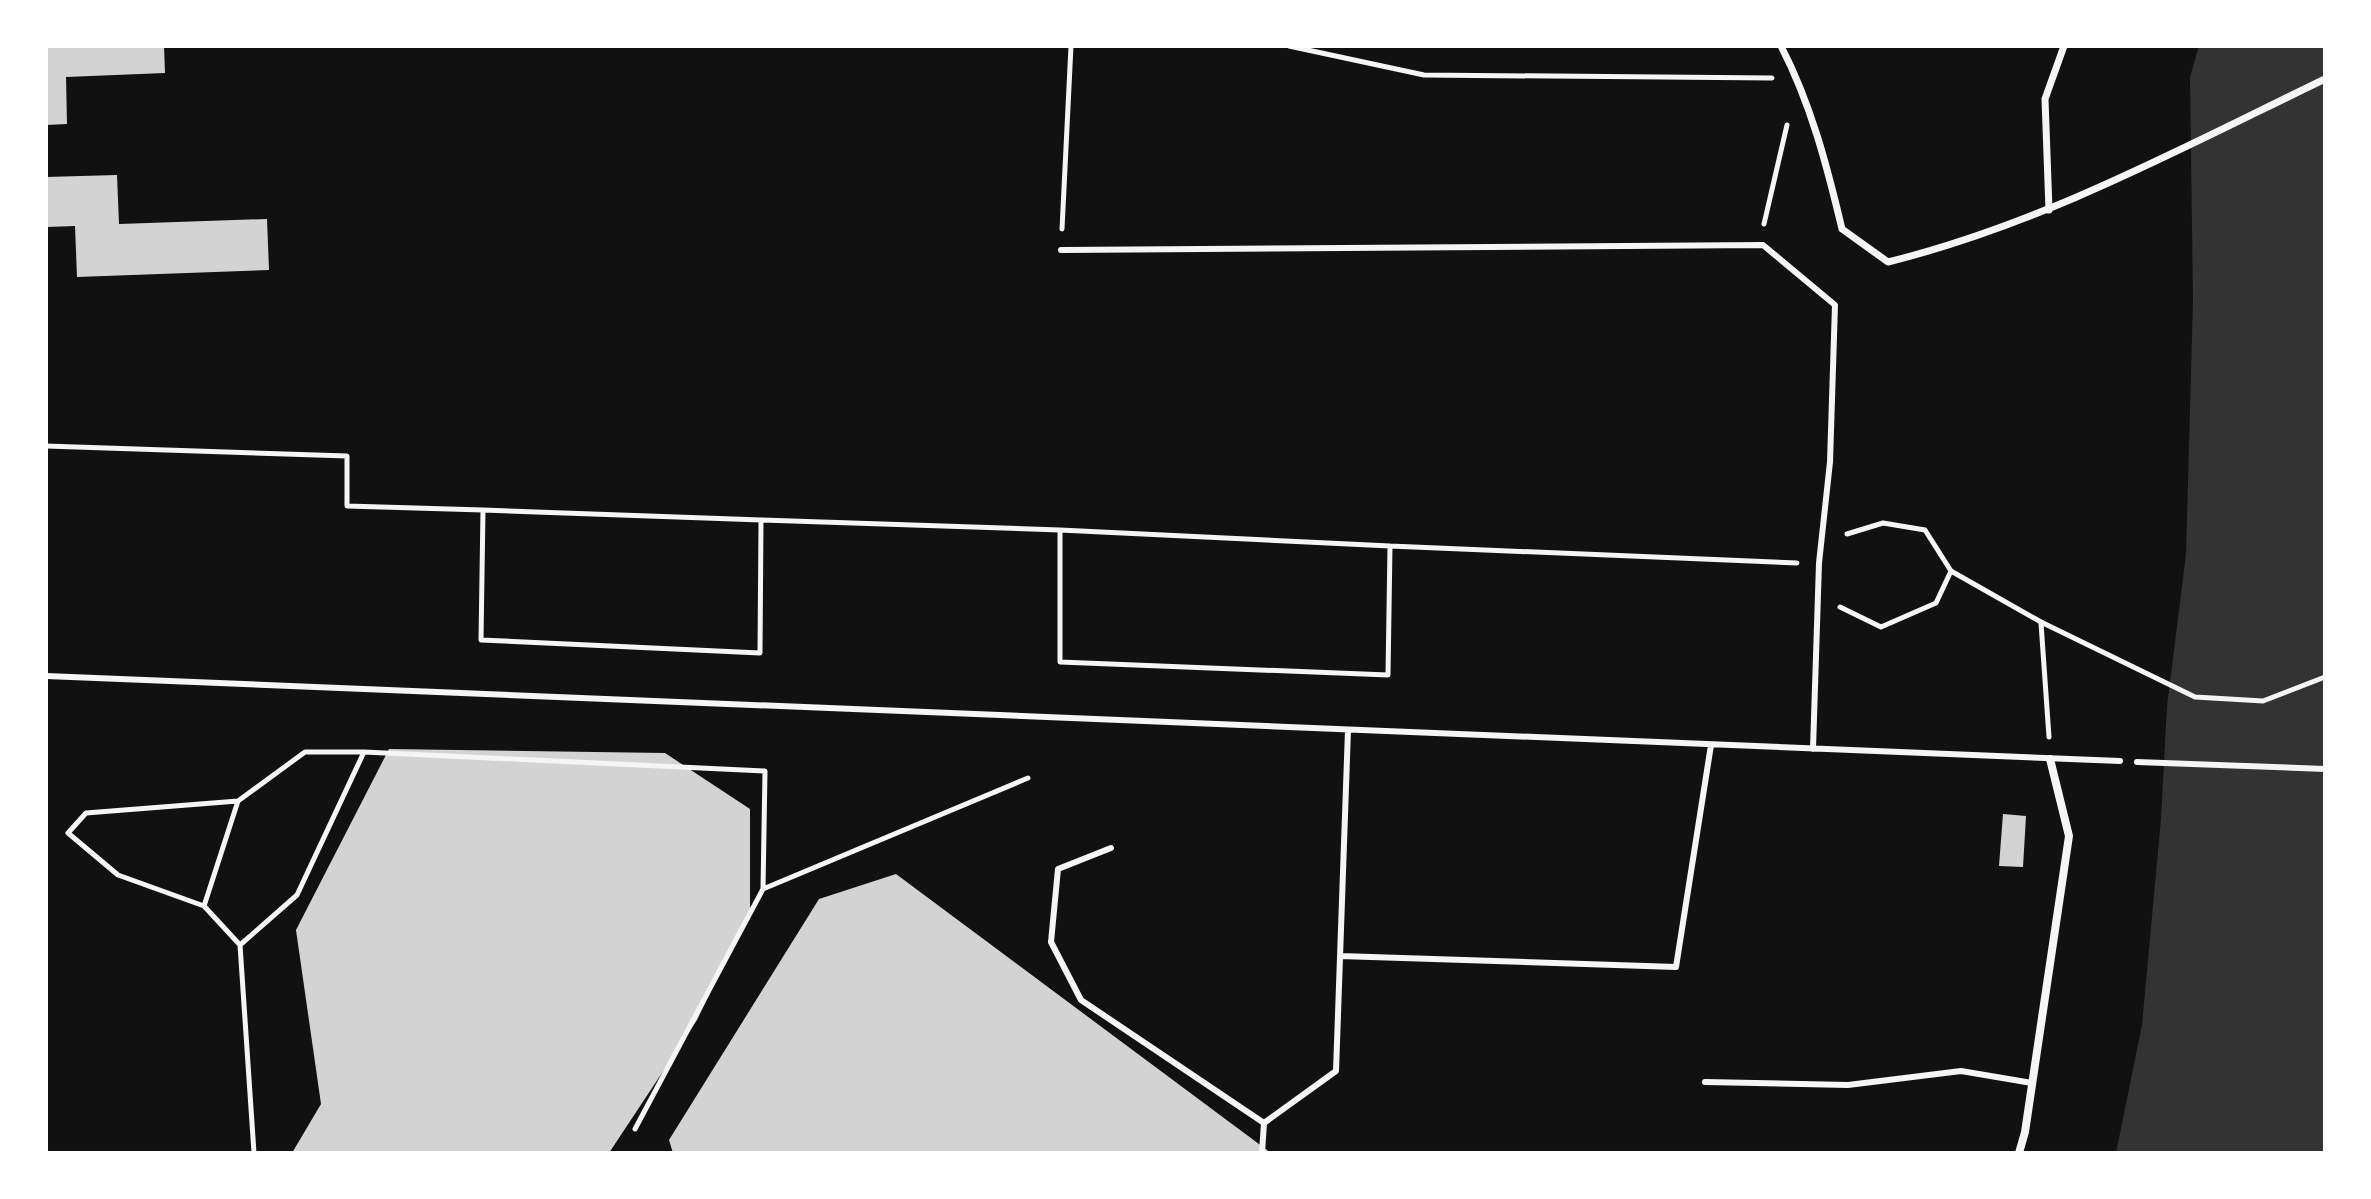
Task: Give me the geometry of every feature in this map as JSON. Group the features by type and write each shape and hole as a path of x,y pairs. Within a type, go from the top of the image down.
{"street":[{"path":"1781,46 1798,78 1826,160 1842,229 1888,262 1961,244 2049,210 2325,79"},
{"path":"2049,210 2045,99 2064,46"},
{"path":"2019,1153 2069,836 2050,759"}],"lane":[{"path":"1061,250 1759,245 1835,305 1830,462 1819,563 1813,749"},
{"path":"46,676 2120,761"},
{"path":"1264,1123 1336,1071 1348,730"},
{"path":"1340,956 1676,967 1711,745"},
{"path":"2137,762 2325,769"},
{"path":"1111,848 1058,869 1051,942 1081,1000 1264,1123"},
{"path":"1705,1082 1848,1085 1961,1071 2032,1083"},
{"path":"1262,1153 1264,1123"}],"path":[{"path":"1061,250 1071,46"},
{"path":"1289,46 1424,75 1798,78"},
{"path":"1759,245 1787,124"},
{"path":"46,446 347,456 347,506 1060,530 1819,563 1847,533 1883,523 1925,530 1951,571 2041,622 2195,697 2263,701 2325,677"},
{"path":"483,510 481,640 760,653 761,520"},
{"path":"1060,530 1060,662 1388,675 1390,546"},
{"path":"1819,563 1840,607 1881,627 1936,603 1951,571"},
{"path":"2041,622 2050,759"},
{"path":"254,1153 240,945 204,906 118,875 68,833 86,813 238,801 305,752 364,752 765,771 763,889 635,1129"},
{"path":"240,945 297,895 364,752"},
{"path":"763,889 1028,778"},
{"path":"204,906 238,801"}],"shaded area":[{"path":"2199,46 2325,46 2325,1153 2116,1153 2142,1025 2161,819 2167,706 2186,554 2193,301 2190,77"}],"building":[{"path":"46,46 164,46 165,73 66,77 67,124 46,125"},
{"path":"117,175 119,224 267,219 269,270 77,277 75,226 46,227 46,177"},
{"path":"389,749 665,753 750,809 750,910 697,1020 609,1153 292,1153 321,1104 296,930"},
{"path":"2003,814 2026,816 2023,867 1999,866"},
{"path":"896,874 1271,1153 673,1153 669,1140 819,899"}]}
